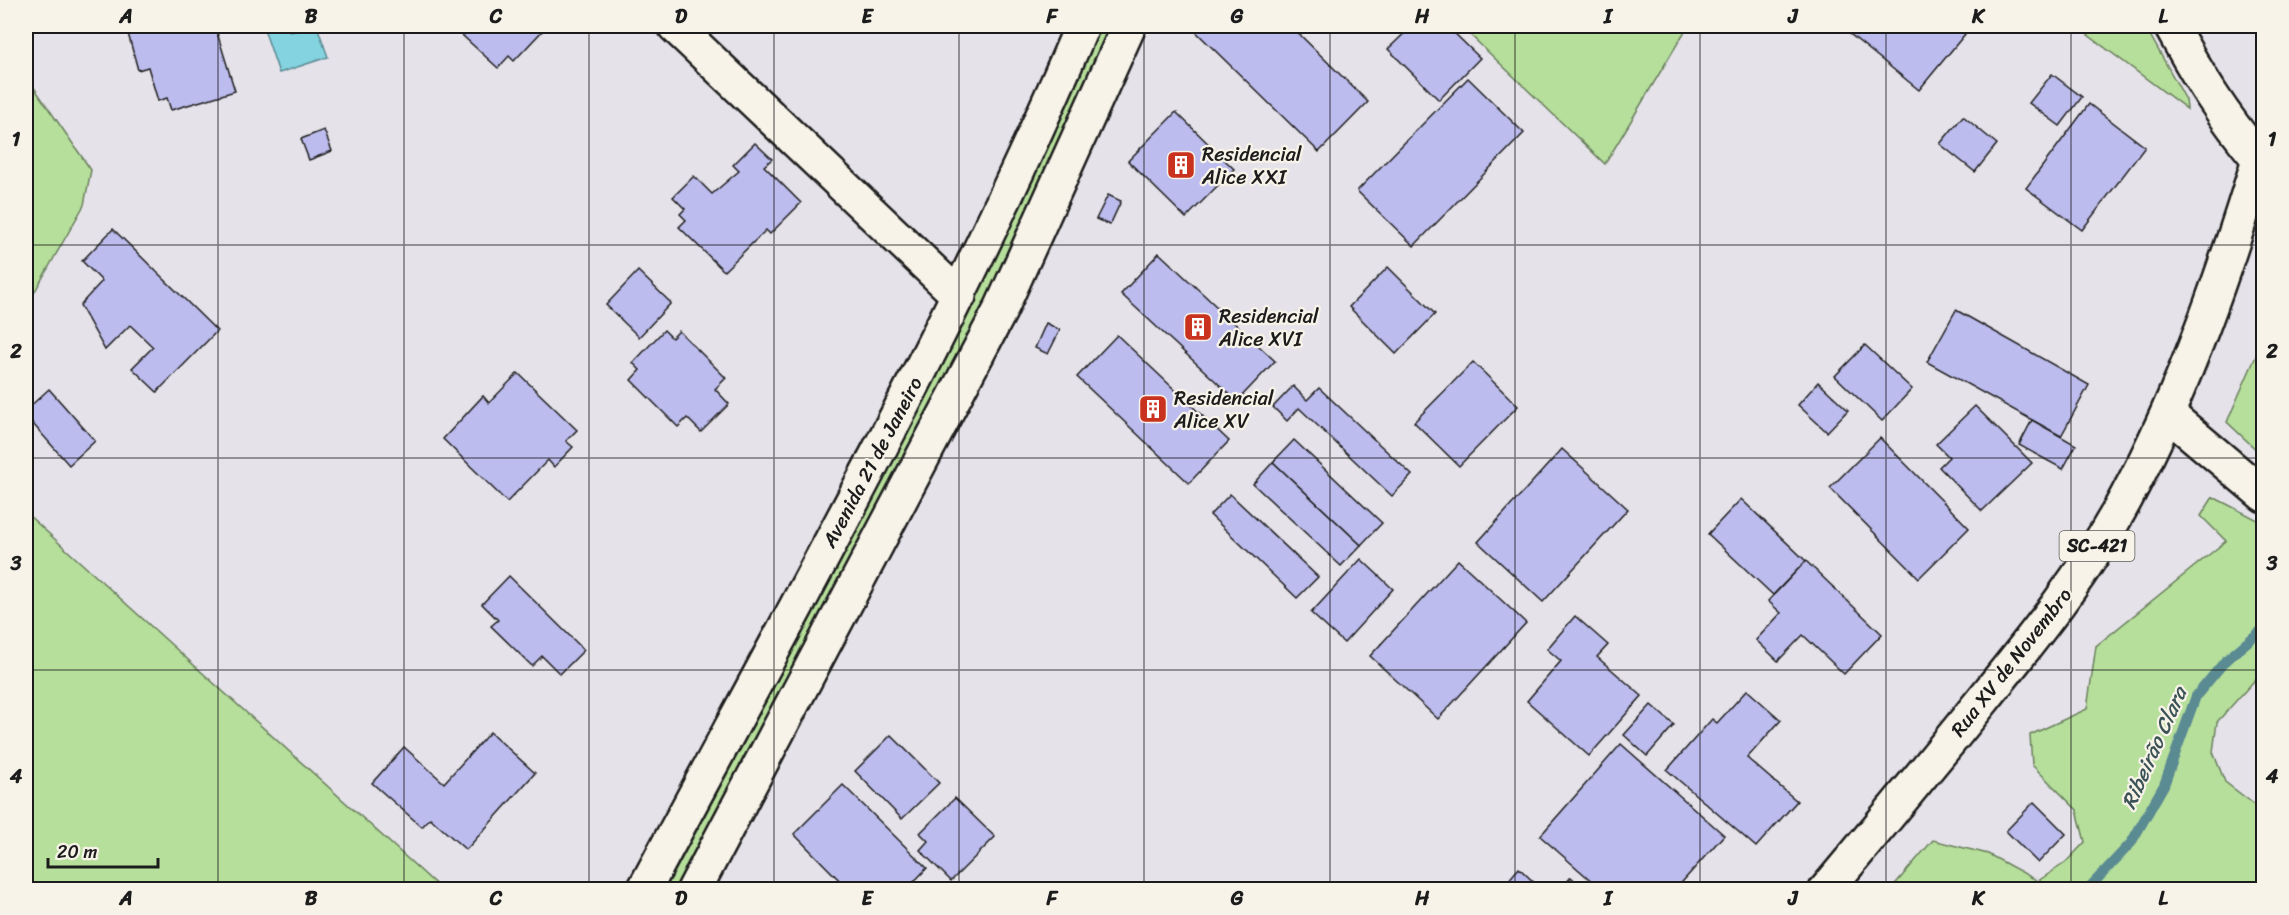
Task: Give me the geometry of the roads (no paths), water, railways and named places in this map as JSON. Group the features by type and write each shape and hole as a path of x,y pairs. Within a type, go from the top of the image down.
{"main road":[{"path":"675,26 959,296"},
{"name":"Avenida 21 de Janeiro","path":"644,890 959,296 1031,144 1082,26"},
{"path":"694,890 1001,309 1129,26"},
{"path":"2171,26 2224,117 2261,151"},
{"name":"Rua XV de Novembro","path":"1826,890 2018,657 2078,576 2126,499 2168,414 2205,323 2261,151"},
{"path":"2168,414 2264,495"}],"water":[{"path":"263,26 288,26 290,32 317,26 328,57 279,73"}],"waterway":[{"name":"Ribeirão Clara","path":"2087,890 2131,843 2164,785 2196,696 2226,660 2264,628"}],"place":[{"name":"Residencial Alice XXI","path":"1181,165"},
{"name":"Residencial Alice XVI","path":"1198,327"},
{"name":"Residencial Alice XV","path":"1153,409"}]}
